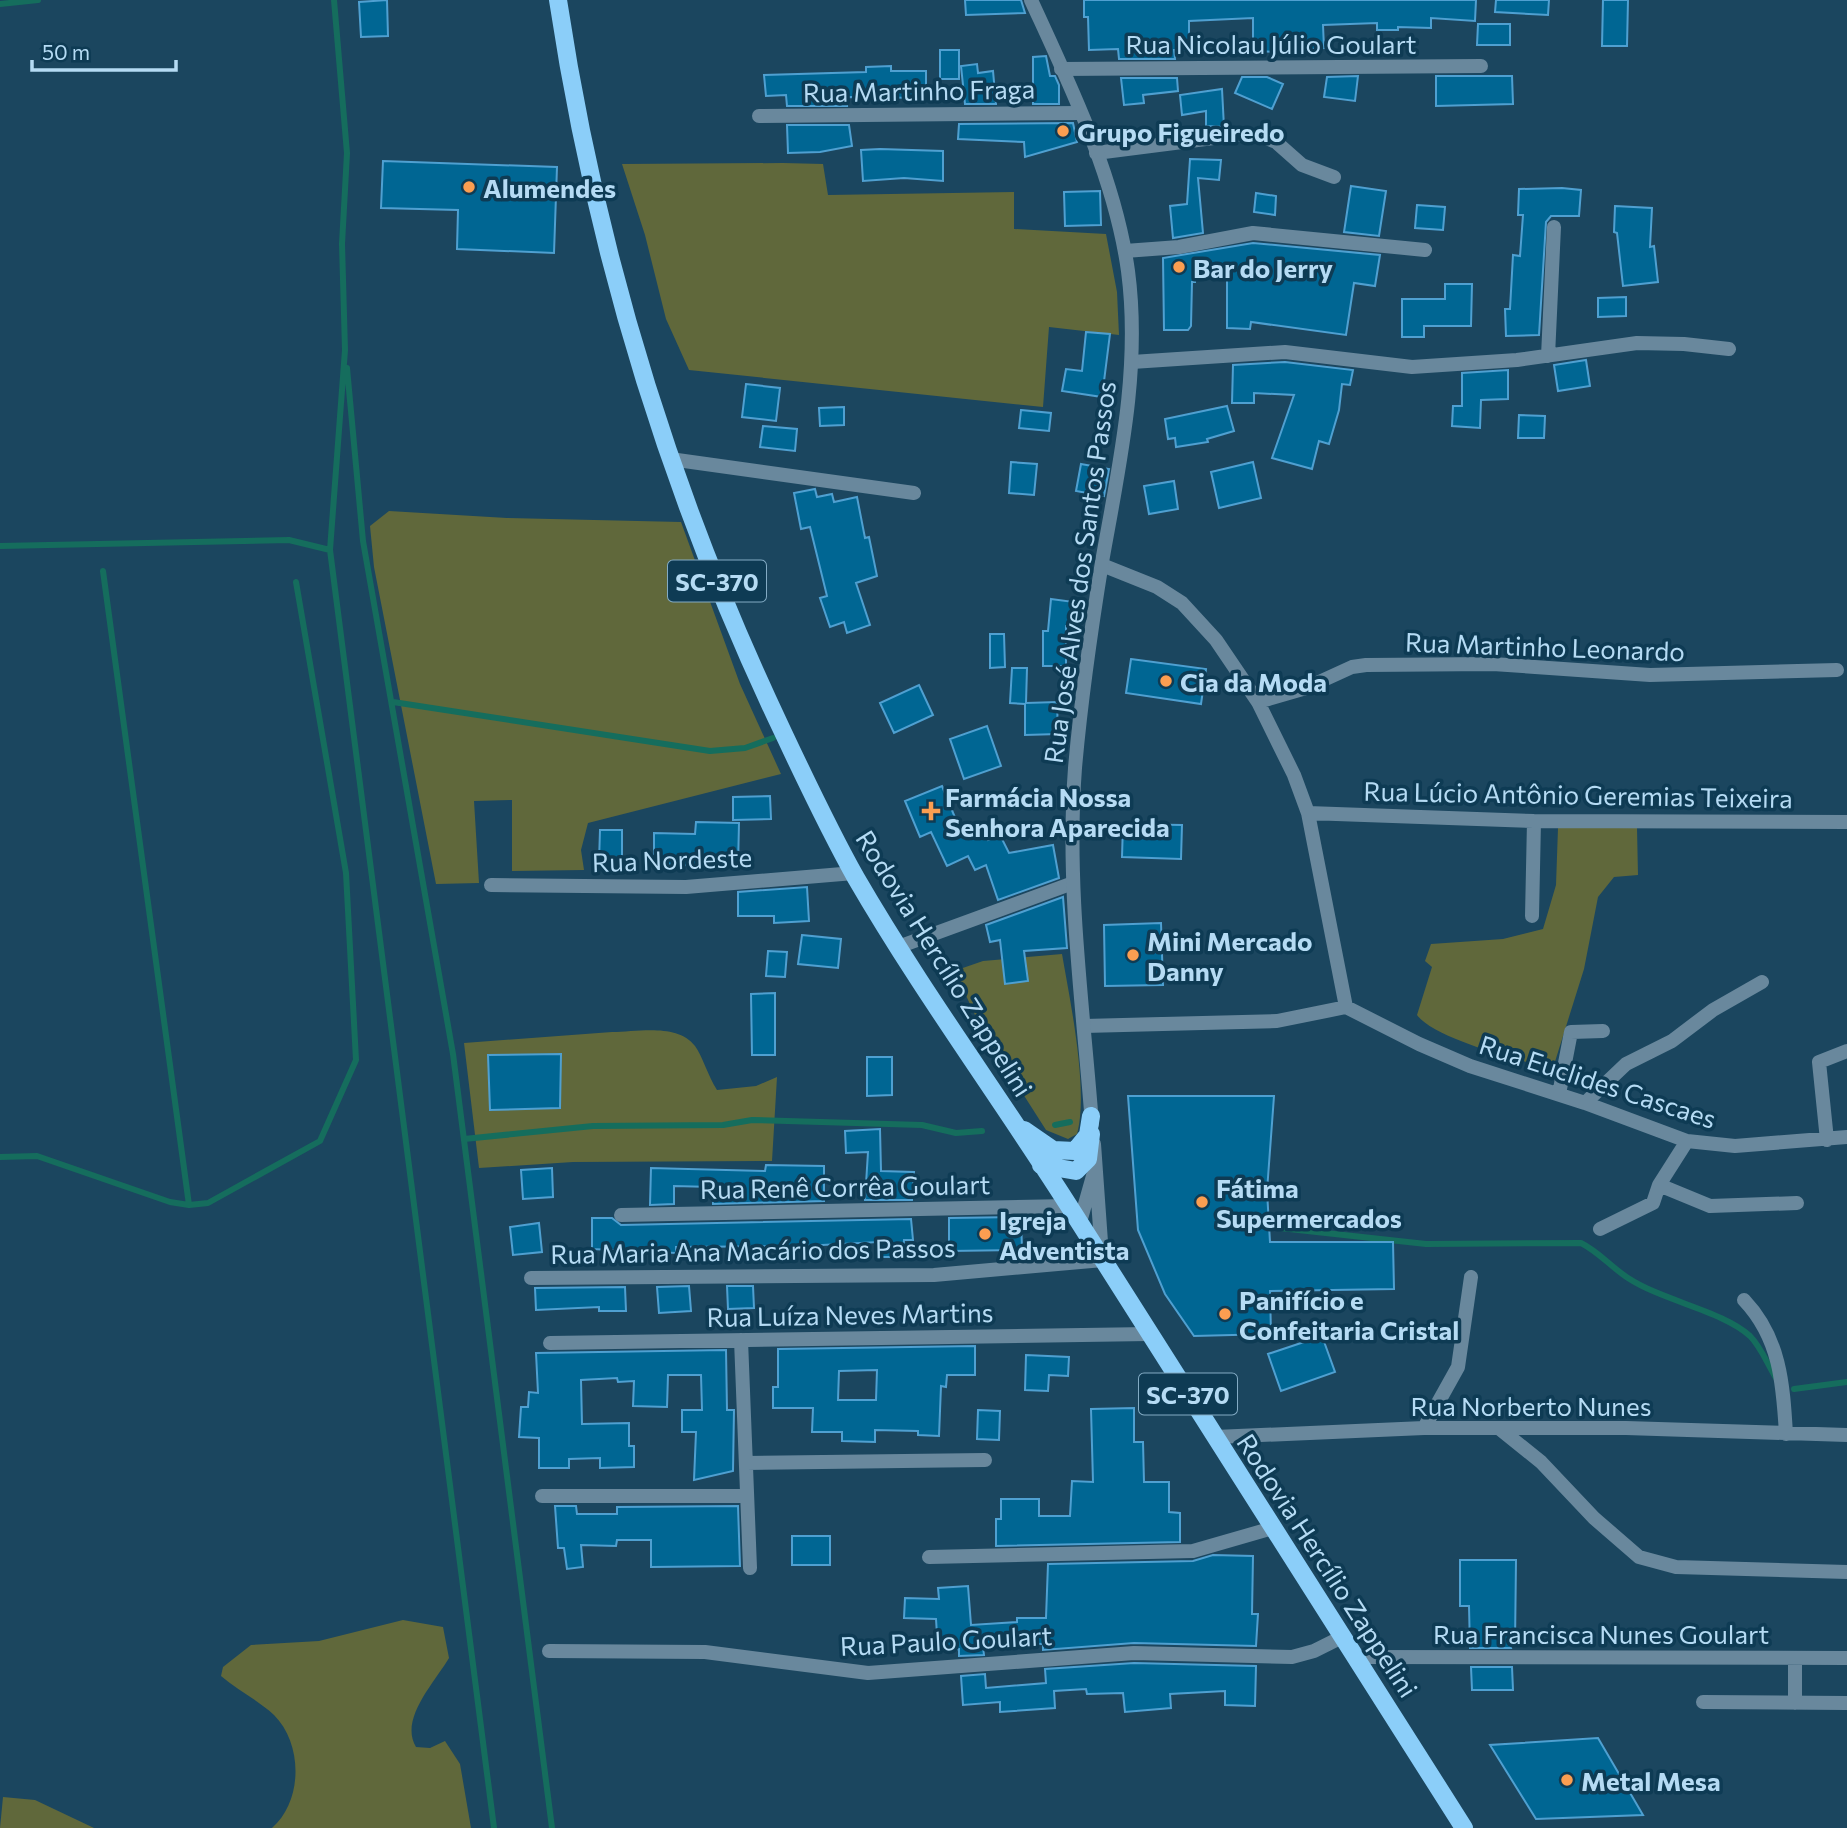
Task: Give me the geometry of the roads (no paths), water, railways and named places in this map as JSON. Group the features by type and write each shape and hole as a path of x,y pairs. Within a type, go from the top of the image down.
{"main road":[{"name":"Rodovia Hercílio Zappelini","path":"558,0 599,213 642,375 670,459 755,673 854,873 898,947 1080,1222 1464,1828"},
{"path":"1005,1110 1037,1142 1066,1153 1083,1145 1091,1116"},
{"path":"1041,1166 1071,1172 1084,1165 1091,1149 1091,1116"}],"street":[{"name":"Rua José Alves dos Santos Passos","path":"1031,0 1096,153 1125,251 1131,303 1132,362 1125,430 1102,565 1076,755 1073,883 1102,1260"},
{"name":"Rua Nicolau Júlio Goulart","path":"1060,69 1481,66"},
{"name":"Rua Martinho Fraga","path":"759,116 1079,113"},
{"path":"1096,153 1237,135 1260,135 1276,142 1302,165 1334,177"},
{"path":"1548,356 1554,227"},
{"path":"1125,251 1179,247 1253,233 1425,250"},
{"path":"1132,362 1285,352 1412,367 1474,365 1637,343 1728,349"},
{"path":"670,459 914,493"},
{"path":"1084,1026 1277,1021 1346,1007 1308,813 1294,775 1258,702 1216,640 1182,603 1157,587 1102,565"},
{"name":"Rua Martinho Leonardo","path":"1258,702 1306,688 1352,667 1366,665 1493,664 1676,675 1837,670"},
{"name":"Rua Lúcio Antônio Geremias Teixeira","path":"1308,813 1534,821 1847,822"},
{"path":"1532,916 1534,821"},
{"name":"Rua Nordeste","path":"491,885 686,887 854,873"},
{"path":"898,947 1073,883"},
{"path":"1585,1103 1626,1064 1672,1041 1713,1010 1762,982"},
{"name":"Rua Euclides Cascaes","path":"1346,1007 1441,1055 1585,1103 1687,1141 1735,1146 1847,1137"},
{"path":"1559,1094 1571,1032 1603,1031"},
{"path":"1827,1140 1819,1062 1847,1051"},
{"path":"1600,1229 1653,1203 1659,1185 1687,1141"},
{"name":"Rua José Alves dos Santos Passos","path":"1080,1222 1095,1168"},
{"path":"1659,1185 1710,1206 1797,1203"},
{"name":"Rua Renê Corrêa Goulart","path":"621,1215 1069,1206"},
{"name":"Rua Maria Ana Macário dos Passos","path":"531,1278 933,1275 1102,1260"},
{"path":"1424,1428 1458,1367 1471,1277"},
{"path":"1744,1300 1759,1316 1771,1337 1783,1383 1786,1434"},
{"name":"Rua Luíza Neves Martins","path":"551,1343 1149,1334"},
{"path":"741,1340 750,1568"},
{"name":"Rua Norberto Nunes","path":"1215,1437 1424,1428 1626,1428 1847,1435"},
{"path":"1500,1429 1541,1462 1602,1527 1639,1557 1676,1567 1847,1572"},
{"path":"746,1463 985,1460"},
{"path":"542,1496 747,1496"},
{"path":"929,1557 1194,1551 1273,1528"},
{"name":"Rua Paulo Goulart","path":"549,1651 705,1652 811,1668 867,1673 1133,1653 1292,1657 1314,1651 1342,1637"},
{"name":"Rua Francisca Nunes Goulart","path":"1355,1657 1847,1658"},
{"path":"1795,1658 1795,1703"},
{"path":"1703,1702 1847,1703"}],"waterway":[{"path":"0,4 38,0"},
{"path":"334,0 347,153 342,244 345,350 330,550 494,1828"},
{"path":"347,368 363,541 453,1054 552,1828"},
{"path":"0,546 289,540 330,550"},
{"path":"103,571 189,1205"},
{"path":"0,1157 37,1156 170,1202 189,1205 208,1203 320,1141 356,1060 346,873 296,582"},
{"path":"393,702 710,751 745,748 773,738"},
{"path":"464,1139 593,1126 723,1125 752,1120 922,1125 956,1133 982,1131"},
{"path":"1055,1125 1070,1122"},
{"path":"1280,1228 1426,1244 1581,1243 1642,1286 1738,1327 1754,1340 1776,1378"},
{"path":"1794,1389 1847,1382"}],"place":[{"name":"Grupo Figueiredo","path":"1063,131"},
{"name":"Alumendes","path":"469,187"},
{"name":"Bar do Jerry","path":"1179,267"},
{"name":"Cia da Moda","path":"1166,681"},
{"name":"Farmácia Nossa Senhora Aparecida","path":"931,811"},
{"name":"Mini Mercado Danny","path":"1133,955"},
{"name":"Fátima Supermercados","path":"1202,1202"},
{"name":"Igreja Adventista","path":"985,1234"},
{"name":"Panifício e Confeitaria Cristal","path":"1225,1314"},
{"name":"Metal Mesa","path":"1567,1780"}]}
